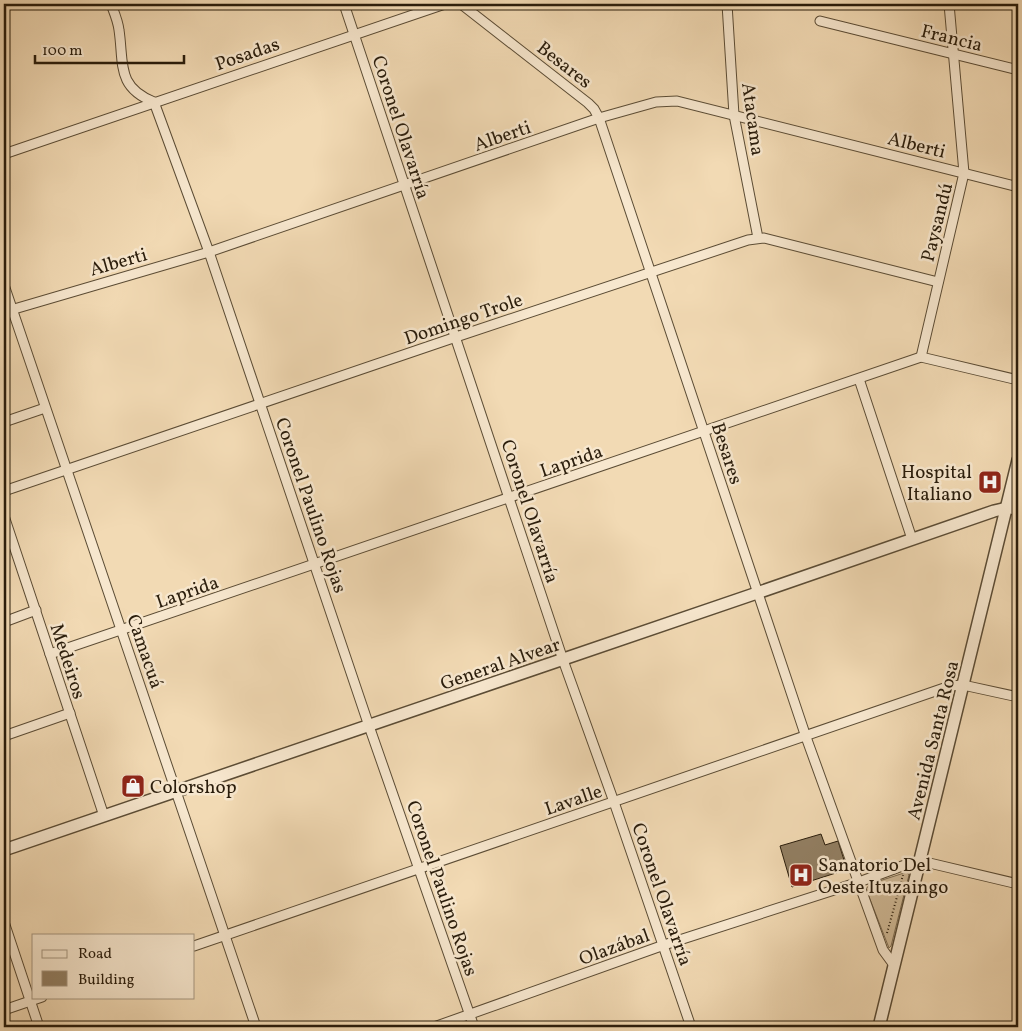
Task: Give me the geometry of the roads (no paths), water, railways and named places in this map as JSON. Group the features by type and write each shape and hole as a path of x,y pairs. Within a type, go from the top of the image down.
{"street":[{"path":"111,4 119,29 122,65 126,77 136,94 154,102"},
{"name":"Coronel Olavarría","path":"344,4 563,660 664,945 691,1027"},
{"name":"Posadas","path":"4,154 445,4"},
{"name":"Besares","path":"461,4 588,103 594,108 599,118 806,736 883,950 894,965"},
{"name":"Atacama","path":"727,4 734,115 758,238"},
{"name":"Paysandú","path":"921,357 964,173 949,4"},
{"name":"Francia","path":"820,21 1018,70"},
{"name":"Alberti","path":"8,311 209,252 599,118 656,102 677,101 1018,187"},
{"name":"Coronel Paulino Rojas","path":"154,102 209,252 316,564 369,726 474,1027"},
{"name":"Domingo Trole","path":"4,491 748,240 764,238 938,282"},
{"name":"Camacuá","path":"4,285 8,311 45,408 122,630 256,1027"},
{"path":"921,357 1018,380"},
{"name":"Laprida","path":"50,654 921,357"},
{"path":"859,379 912,539"},
{"path":"4,422 45,408"},
{"name":"Avenida Santa Rosa","path":"879,1027 963,685 1012,510 1018,460"},
{"name":"General Alvear","path":"4,850 994,511 1012,510"},
{"name":"Medeiros","path":"4,516 104,816"},
{"path":"4,622 36,610"},
{"path":"963,685 1018,697"},
{"name":"Lavalle","path":"195,946 950,686 963,685"},
{"path":"4,736 70,713"},
{"path":"920,861 1018,884"},
{"name":"Olazábal","path":"434,1027 664,945 920,861"},
{"path":"4,922 39,1027"},
{"path":"4,1010 39,998"}],"place":[{"name":"Hospital Italiano","path":"990,482"},
{"name":"Colorshop","path":"133,786"},
{"name":"Sanatorio Del Oeste Ituzaingo","path":"801,875"}]}
